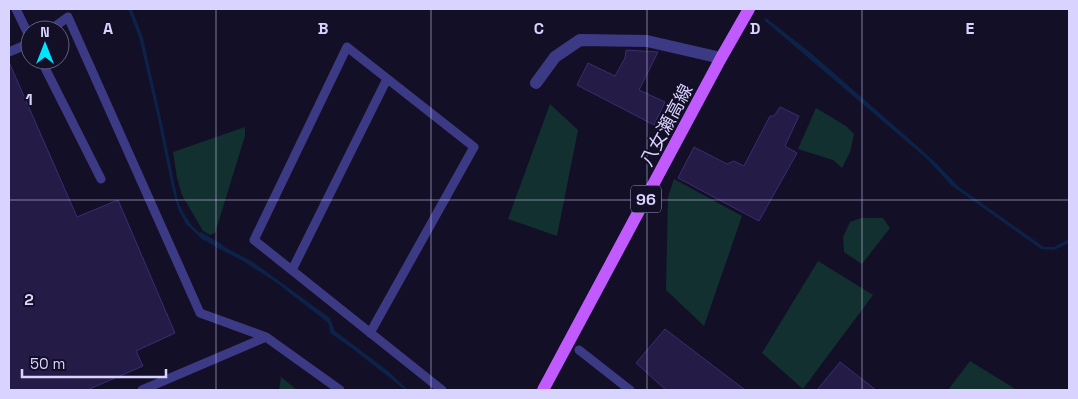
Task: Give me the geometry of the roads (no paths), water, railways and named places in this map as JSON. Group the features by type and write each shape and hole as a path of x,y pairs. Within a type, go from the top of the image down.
{"main road":[{"name":"八女瀬高線","path":"543,390 749,9"}],"street":[{"path":"536,83 555,57 580,40 647,41 721,58"}],"lane":[{"path":"70,21 200,313 266,337 340,390"},
{"path":"370,333 474,147 347,47 254,240 370,333 442,390"},
{"path":"46,70 101,179"},
{"path":"292,270 387,79"},
{"path":"142,390 266,337"},
{"path":"579,350 630,390"}],"water":[{"path":"128,9 132,9 143,38 178,201 193,227 206,238 204,241 186,224 178,209 139,37"},
{"path":"766,18 811,53 907,137 959,187 1044,247 1054,247 1069,239 1069,243 1054,250 1041,249 951,185 926,158 764,20"},
{"path":"217,243 253,262 330,318 335,331 388,371 408,390 405,390 330,333 327,322 277,283 243,261 214,246"}],"waterway":[{"path":"201,235 221,247"}]}
